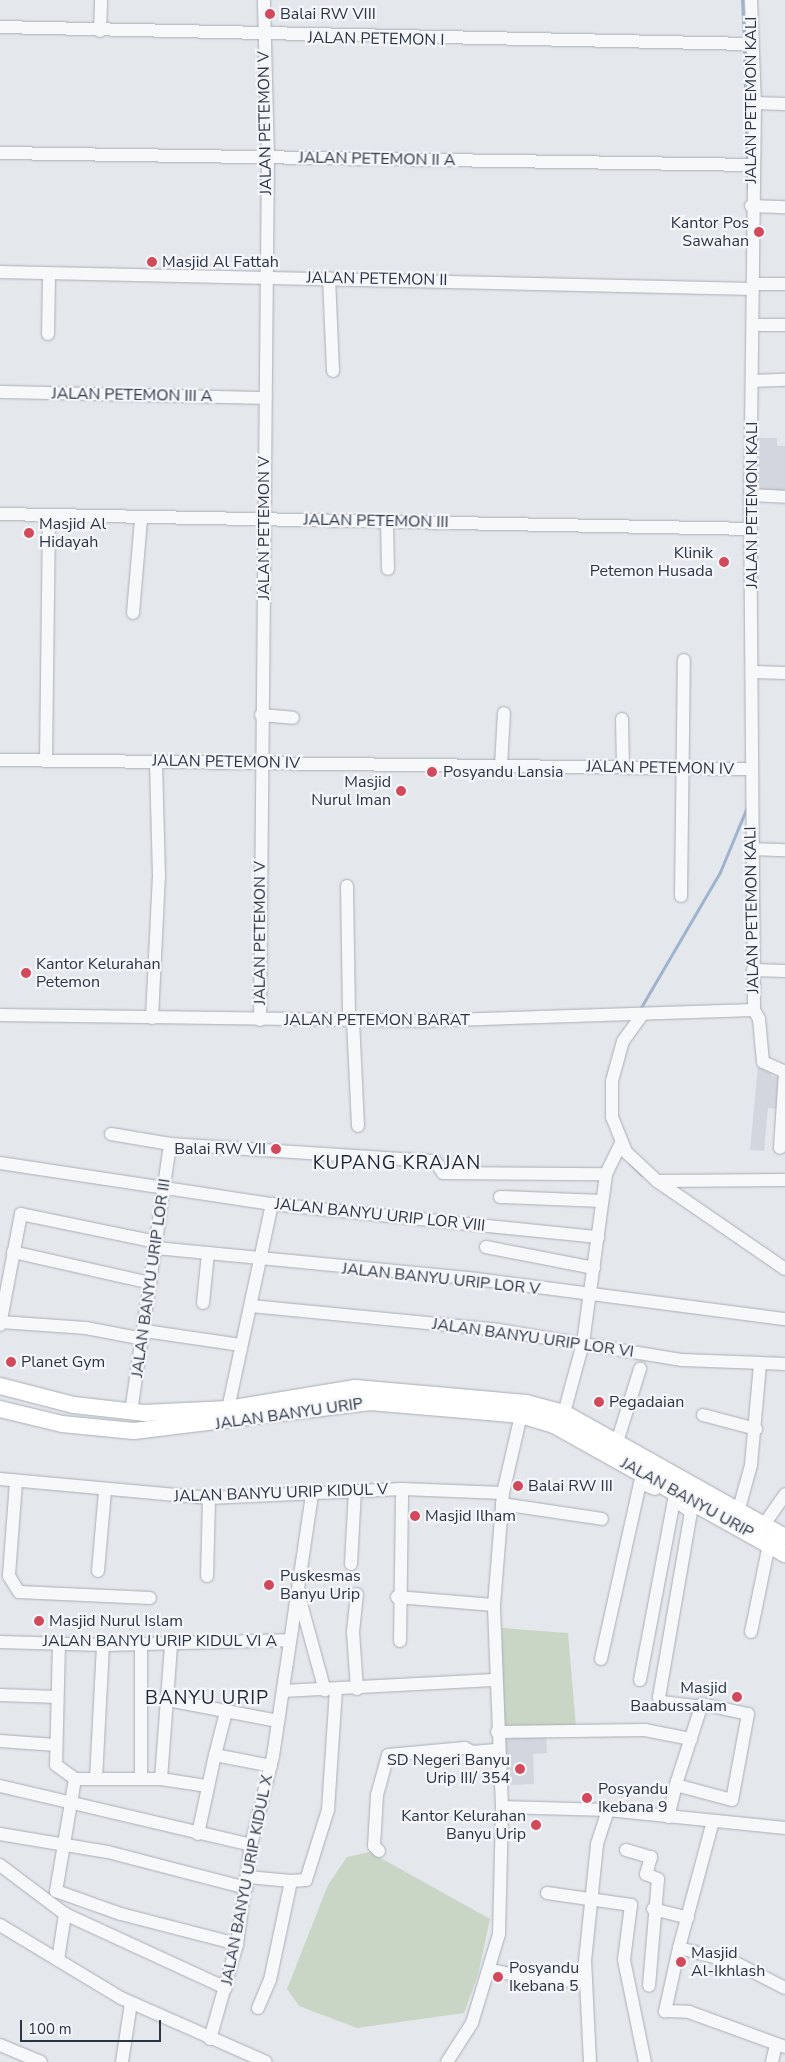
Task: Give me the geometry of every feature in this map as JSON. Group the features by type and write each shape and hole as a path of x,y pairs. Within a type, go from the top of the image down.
{"main road":[{"name":"JALAN BANYU URIP","path":"0,1386 74,1405 131,1412 228,1409 355,1396 526,1403 564,1413 618,1442 738,1512 765,1534 785,1554"},
{"name":"JALAN BANYU URIP","path":"0,1409 62,1424 134,1431 355,1396 521,1414 554,1425 675,1496 765,1534 785,1537"}],"street":[{"path":"100,31 101,0"},
{"name":"JALAN PETEMON V","path":"260,1020 260,763 265,519 264,398 268,157 263,36 264,0"},
{"name":"JALAN PETEMON KALI","path":"751,0 746,44 754,103 749,165 751,206 750,288 753,325 748,529 752,672 748,769 754,1010 759,1019 763,1062 785,1072 780,1148"},
{"name":"JALAN PETEMON I","path":"0,27 263,36 746,44"},
{"path":"754,103 785,104"},
{"name":"JALAN PETEMON II A","path":"0,153 749,165"},
{"path":"751,206 785,207"},
{"name":"JALAN PETEMON II","path":"0,272 266,276 750,288 785,284"},
{"path":"48,334 49,274"},
{"path":"329,278 333,371"},
{"path":"753,325 785,325"},
{"path":"752,381 785,380"},
{"name":"JALAN PETEMON III A","path":"0,392 264,398"},
{"path":"750,495 785,497"},
{"name":"JALAN PETEMON III","path":"0,514 141,519 265,519 748,529"},
{"path":"46,760 49,515"},
{"path":"133,613 141,519"},
{"path":"387,522 388,569"},
{"path":"681,896 681,769 684,660"},
{"path":"752,672 785,673"},
{"path":"501,766 504,713"},
{"path":"261,715 293,718"},
{"path":"622,719 623,768"},
{"name":"JALAN PETEMON IV","path":"0,760 748,769"},
{"path":"152,1018 158,878 156,761"},
{"path":"751,849 785,850"},
{"path":"347,886 351,1020 358,1126"},
{"path":"753,970 785,971"},
{"name":"JALAN PETEMON BARAT","path":"0,1016 351,1020 626,1016 754,1010"},
{"path":"640,1015 614,1063 610,1097 619,1146 635,1164 657,1181 785,1269"},
{"path":"110,1134 170,1144 435,1161 443,1173 606,1174"},
{"name":"JALAN BANYU URIP LOR III","path":"131,1412 144,1335 170,1144"},
{"path":"564,1413 583,1343 606,1174 619,1146"},
{"name":"JALAN BANYU URIP LOR VIII","path":"0,1163 272,1204 598,1237"},
{"path":"657,1181 785,1180"},
{"path":"500,1197 602,1201"},
{"path":"228,1409 241,1345 263,1260 272,1204"},
{"name":"JALAN BANYU URIP LOR V","path":"13,1252 22,1214 156,1245 208,1254 476,1279 590,1296 785,1319"},
{"path":"486,1247 594,1268"},
{"path":"151,1283 13,1252 0,1323 86,1328 241,1345"},
{"path":"203,1303 208,1254"},
{"name":"JALAN BANYU URIP LOR VI","path":"251,1306 492,1329 682,1360 760,1365 785,1364"},
{"path":"738,1512 751,1465 756,1429 760,1365"},
{"path":"618,1442 640,1369"},
{"path":"448,2062 472,2023 490,1970 500,1926 502,1806 494,1680 494,1605 502,1498 521,1414"},
{"path":"703,1415 756,1429"},
{"name":"JALAN BANYU URIP KIDUL V","path":"0,1479 105,1491 209,1498 402,1489 502,1498 602,1519"},
{"path":"16,1482 9,1576 19,1592 150,1598"},
{"path":"601,1659 640,1483 675,1496 690,1511 659,1697 662,1702 701,1707 720,1706 748,1715 733,1797 719,1799 676,1785"},
{"path":"400,1641 397,1597 402,1489"},
{"path":"98,1571 105,1491"},
{"path":"350,1564 355,1491"},
{"name":"JALAN BANYU URIP KIDUL X","path":"210,2039 237,1944 251,1845 271,1766 290,1640 299,1596 312,1494"},
{"path":"750,1632 765,1534 785,1494"},
{"path":"640,1680 675,1496"},
{"path":"207,1576 209,1498"},
{"path":"357,1594 353,1632 357,1689"},
{"path":"0,1834 65,1845 247,1882 306,1880 328,1810 330,1691 299,1596"},
{"path":"397,1597 494,1605"},
{"name":"JALAN BANYU URIP KIDUL VI A","path":"0,1642 171,1645 290,1640"},
{"path":"59,1643 56,1766 75,1779 161,1776 207,1786"},
{"path":"96,1779 103,1645"},
{"path":"141,1645 141,1776"},
{"path":"161,1776 171,1645"},
{"path":"283,1691 330,1691 494,1680"},
{"path":"0,1695 58,1697"},
{"path":"168,1700 278,1721"},
{"path":"668,1817 676,1785 701,1707"},
{"path":"198,1834 207,1786 226,1712"},
{"path":"497,1732 645,1730 691,1739"},
{"path":"0,1741 56,1745"},
{"path":"379,1851 374,1846 377,1795 388,1755 465,1748 473,1752 498,1750"},
{"path":"215,1755 271,1766"},
{"path":"75,1779 56,1891 121,1914 237,1944"},
{"path":"0,1786 251,1845"},
{"path":"502,1806 608,1810 785,1828"},
{"path":"590,2062 586,1981 591,1899 597,1844 608,1810"},
{"path":"713,1821 679,1948 665,2011 689,2012 780,2045 772,2062"},
{"path":"626,1850 651,1858 646,1874 658,1879 653,1909 649,1986"},
{"path":"0,1865 65,1914 226,1988"},
{"path":"258,2008 270,1980 292,1880"},
{"path":"547,1893 631,1906 624,1960 645,2062"},
{"path":"653,1909 688,1918"},
{"path":"58,1960 65,1914"},
{"path":"0,1925 131,2002 210,2039 266,2062"},
{"path":"679,1948 734,1962 785,1988"},
{"path":"490,1970 542,1980 586,1981"},
{"path":"122,2062 131,2002"},
{"path":"0,2045 41,2062"}],"shaded area":[{"path":"757,438 777,438 777,446 785,446 785,494 755,493"},
{"path":"758,1066 772,1067 771,1076 783,1078 780,1109 768,1108 764,1151 750,1150"},
{"name":"SD Negeri Banyu Urip III/ 354","path":"546,1732 547,1753 533,1754 534,1784 508,1785 505,1735"}],"green space":[{"path":"502,1628 568,1633 576,1727 502,1729"},
{"path":"370,1852 490,1919 478,1975 464,2013 357,2028 299,2006 287,1989 328,1885 347,1857"}],"waterway":[{"path":"742,0 744,41"},
{"path":"744,48 747,161"},
{"path":"747,168 748,189"},
{"path":"640,1009 720,872 747,807"},
{"path":"629,1162 642,1175"}],"place":[{"name":"Balai RW VIII","path":"270,14"},
{"name":"Kantor Pos Sawahan","path":"759,232"},
{"name":"Masjid Al Fattah","path":"152,262"},
{"name":"Masjid Al Hidayah","path":"29,533"},
{"name":"Klinik Petemon Husada","path":"724,562"},
{"name":"Posyandu Lansia","path":"432,772"},
{"name":"Masjid Nurul Iman","path":"401,791"},
{"name":"Kantor Kelurahan Petemon","path":"26,973"},
{"name":"Balai RW VII","path":"276,1149"},
{"name":"Planet Gym","path":"11,1362"},
{"name":"Pegadaian","path":"599,1402"},
{"name":"Balai RW III","path":"518,1486"},
{"name":"Masjid Ilham","path":"415,1516"},
{"name":"Puskesmas Banyu Urip","path":"269,1585"},
{"name":"Masjid Nurul Islam","path":"39,1621"},
{"name":"Masjid Baabussalam","path":"737,1697"},
{"name":"SD Negeri Banyu Urip III/ 354","path":"520,1769"},
{"name":"Posyandu Ikebana 9","path":"587,1798"},
{"name":"Kantor Kelurahan Banyu Urip","path":"536,1825"},
{"name":"Masjid Al-Ikhlash","path":"681,1962"},
{"name":"Posyandu Ikebana 5","path":"498,1977"}],"district":[{"name":"KUPANG KRAJAN","path":"397,1164"},
{"name":"BANYU URIP","path":"207,1699"}]}
